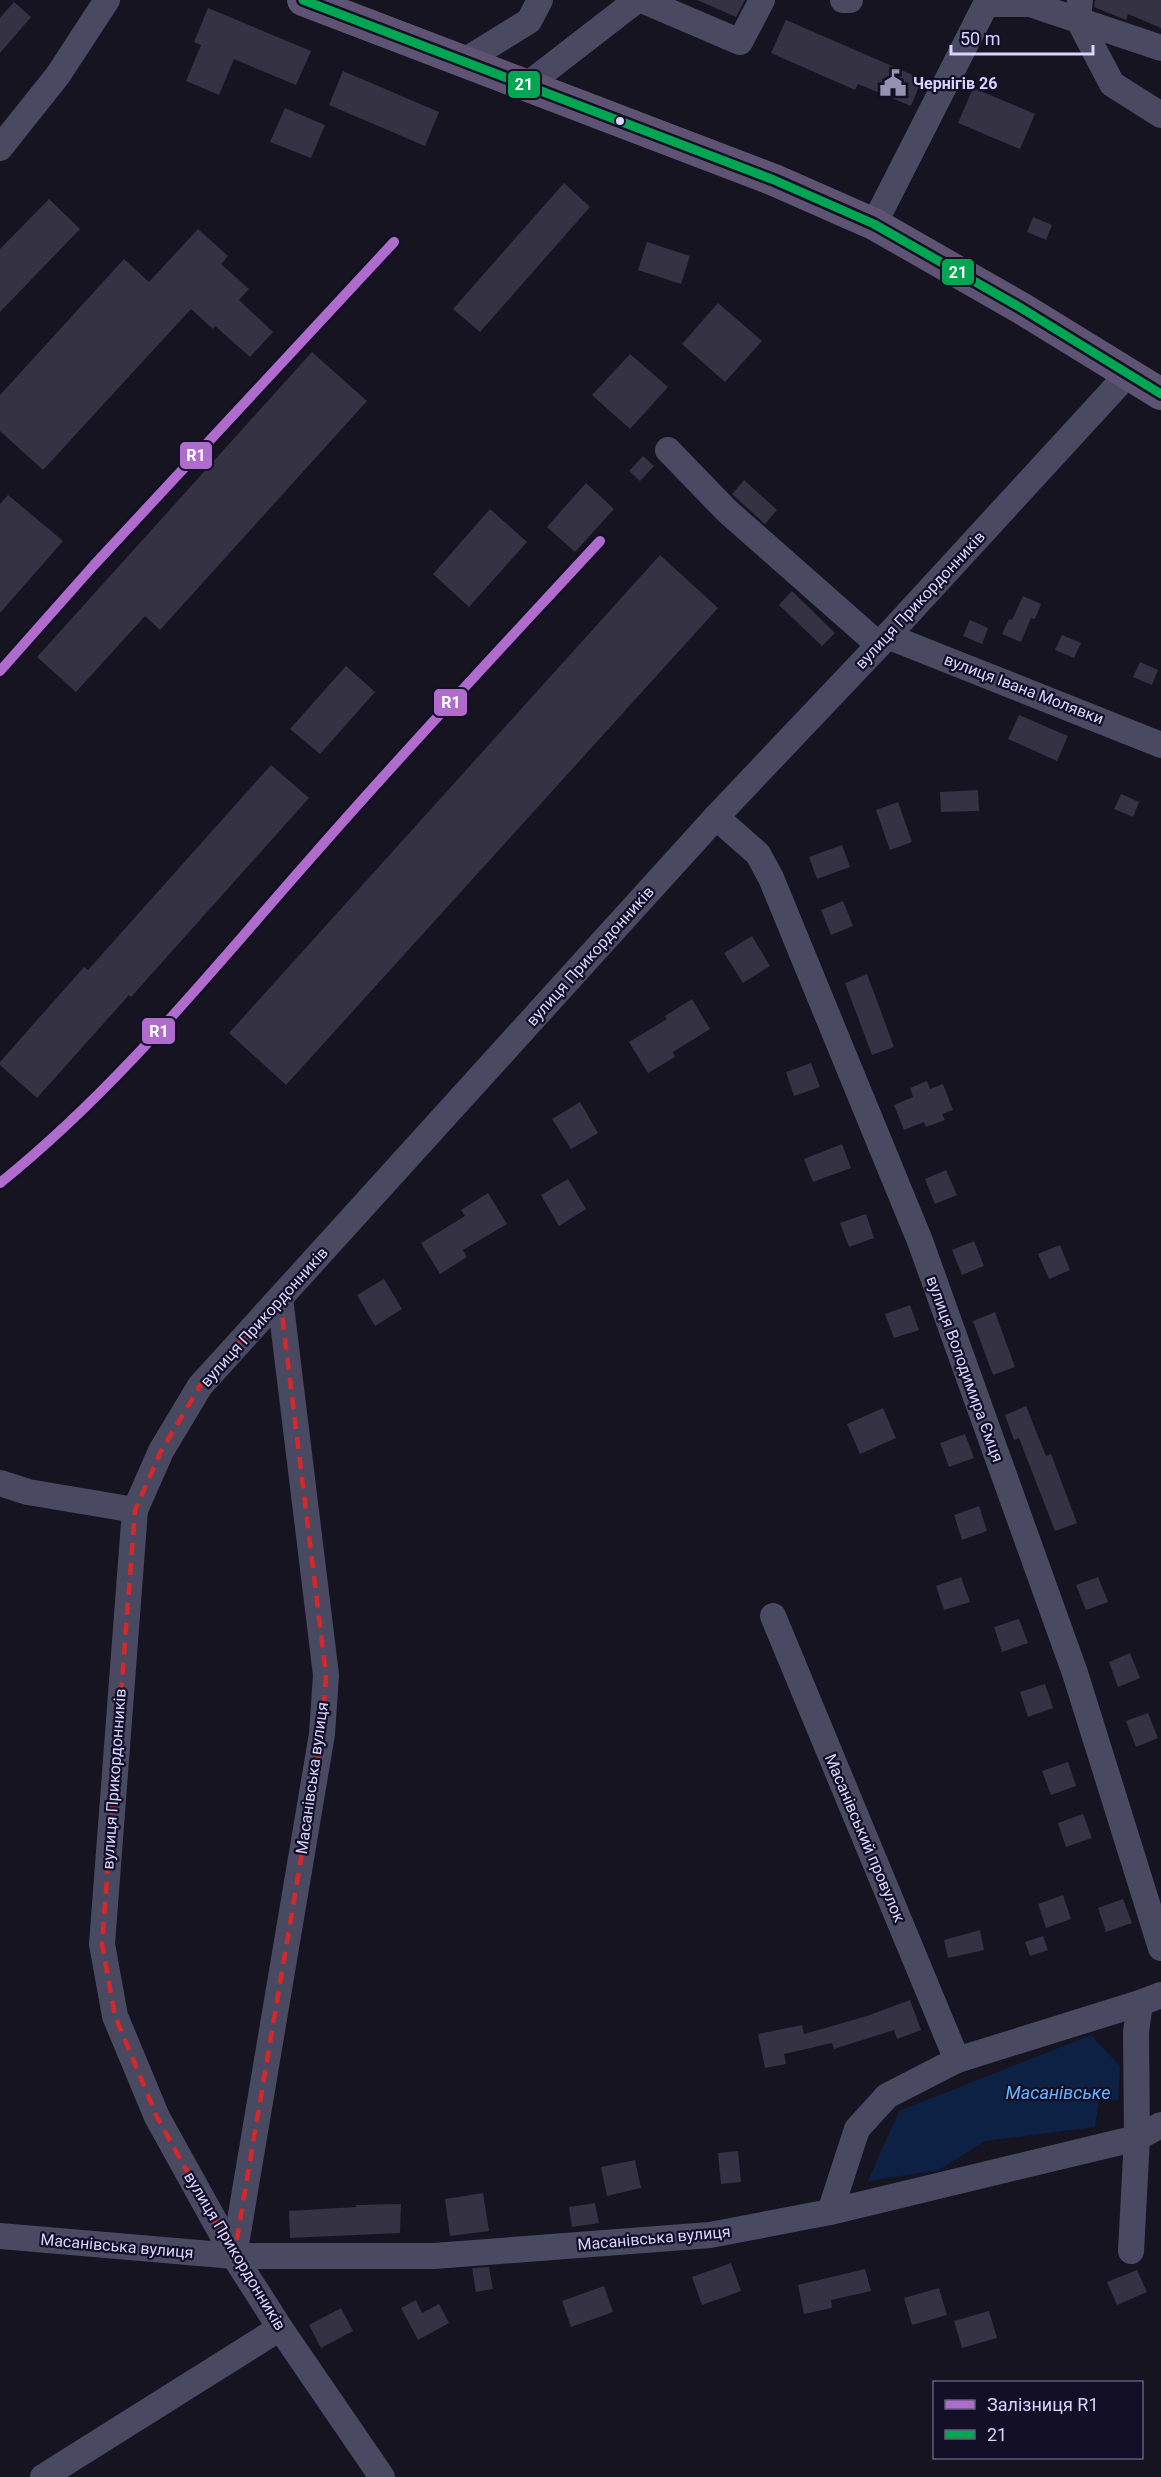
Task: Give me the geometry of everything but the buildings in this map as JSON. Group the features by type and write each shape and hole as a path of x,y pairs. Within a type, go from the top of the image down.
{"main road":[{"path":"303,0 774,180 874,224 1021,308 1126,375 1161,394"}],"street":[{"path":"0,148 58,75 107,0"},
{"path":"464,61 529,21 540,0"},
{"path":"527,85 639,0 677,7 740,42 762,0"},
{"path":"843,0 850,0"},
{"path":"874,224 981,2 1079,9 1161,48"},
{"path":"1079,9 1112,84 1161,115"},
{"name":"вулиця Прикордонників","path":"382,2477 280,2328 234,2256 157,2117 115,2016 102,1944 135,1510 161,1451 200,1386 716,817 883,640 1126,375"},
{"name":"вулиця Івана Молявки","path":"668,450 727,511 883,640 1161,745"},
{"name":"вулиця Володимира Ємця","path":"716,817 758,855 771,878 920,1241 1075,1673 1161,1948"},
{"name":"Масанівська вулиця","path":"234,2256 322,1734 326,1675 280,1298"},
{"path":"0,1483 27,1492 135,1510"},
{"name":"Масанівський провулок","path":"773,1616 957,2060"},
{"path":"830,2212 857,2129 887,2096 957,2060 1151,1999"},
{"path":"1131,2251 1137,2138 1136,2032 1151,1999"},
{"name":"Масанівська вулиця","path":"0,2236 234,2256 434,2256 698,2236 830,2212 1137,2138 1161,2125"},
{"path":"43,2477 280,2328"}],"highlighted area":[{"path":"280,1298 326,1675 322,1734 234,2256 157,2117 115,2016 102,1944 135,1510 161,1451 200,1386"}],"water":[{"name":"Масанівське","path":"1091,2035 1120,2066 1118,2100 1099,2099 1095,2127 985,2141 939,2170 868,2181 899,2111"}],"rail line":[{"name":"R1","path":"0,671 94,565 394,242"},
{"name":"R1","path":"0,1183 84,1108 162,1028 381,779 600,541"}],"transit line":[{"name":"21","path":"303,0 774,180 874,224 1021,308 1161,394"}],"place":[{"name":"Чернігів 26","path":"893,83"}]}
